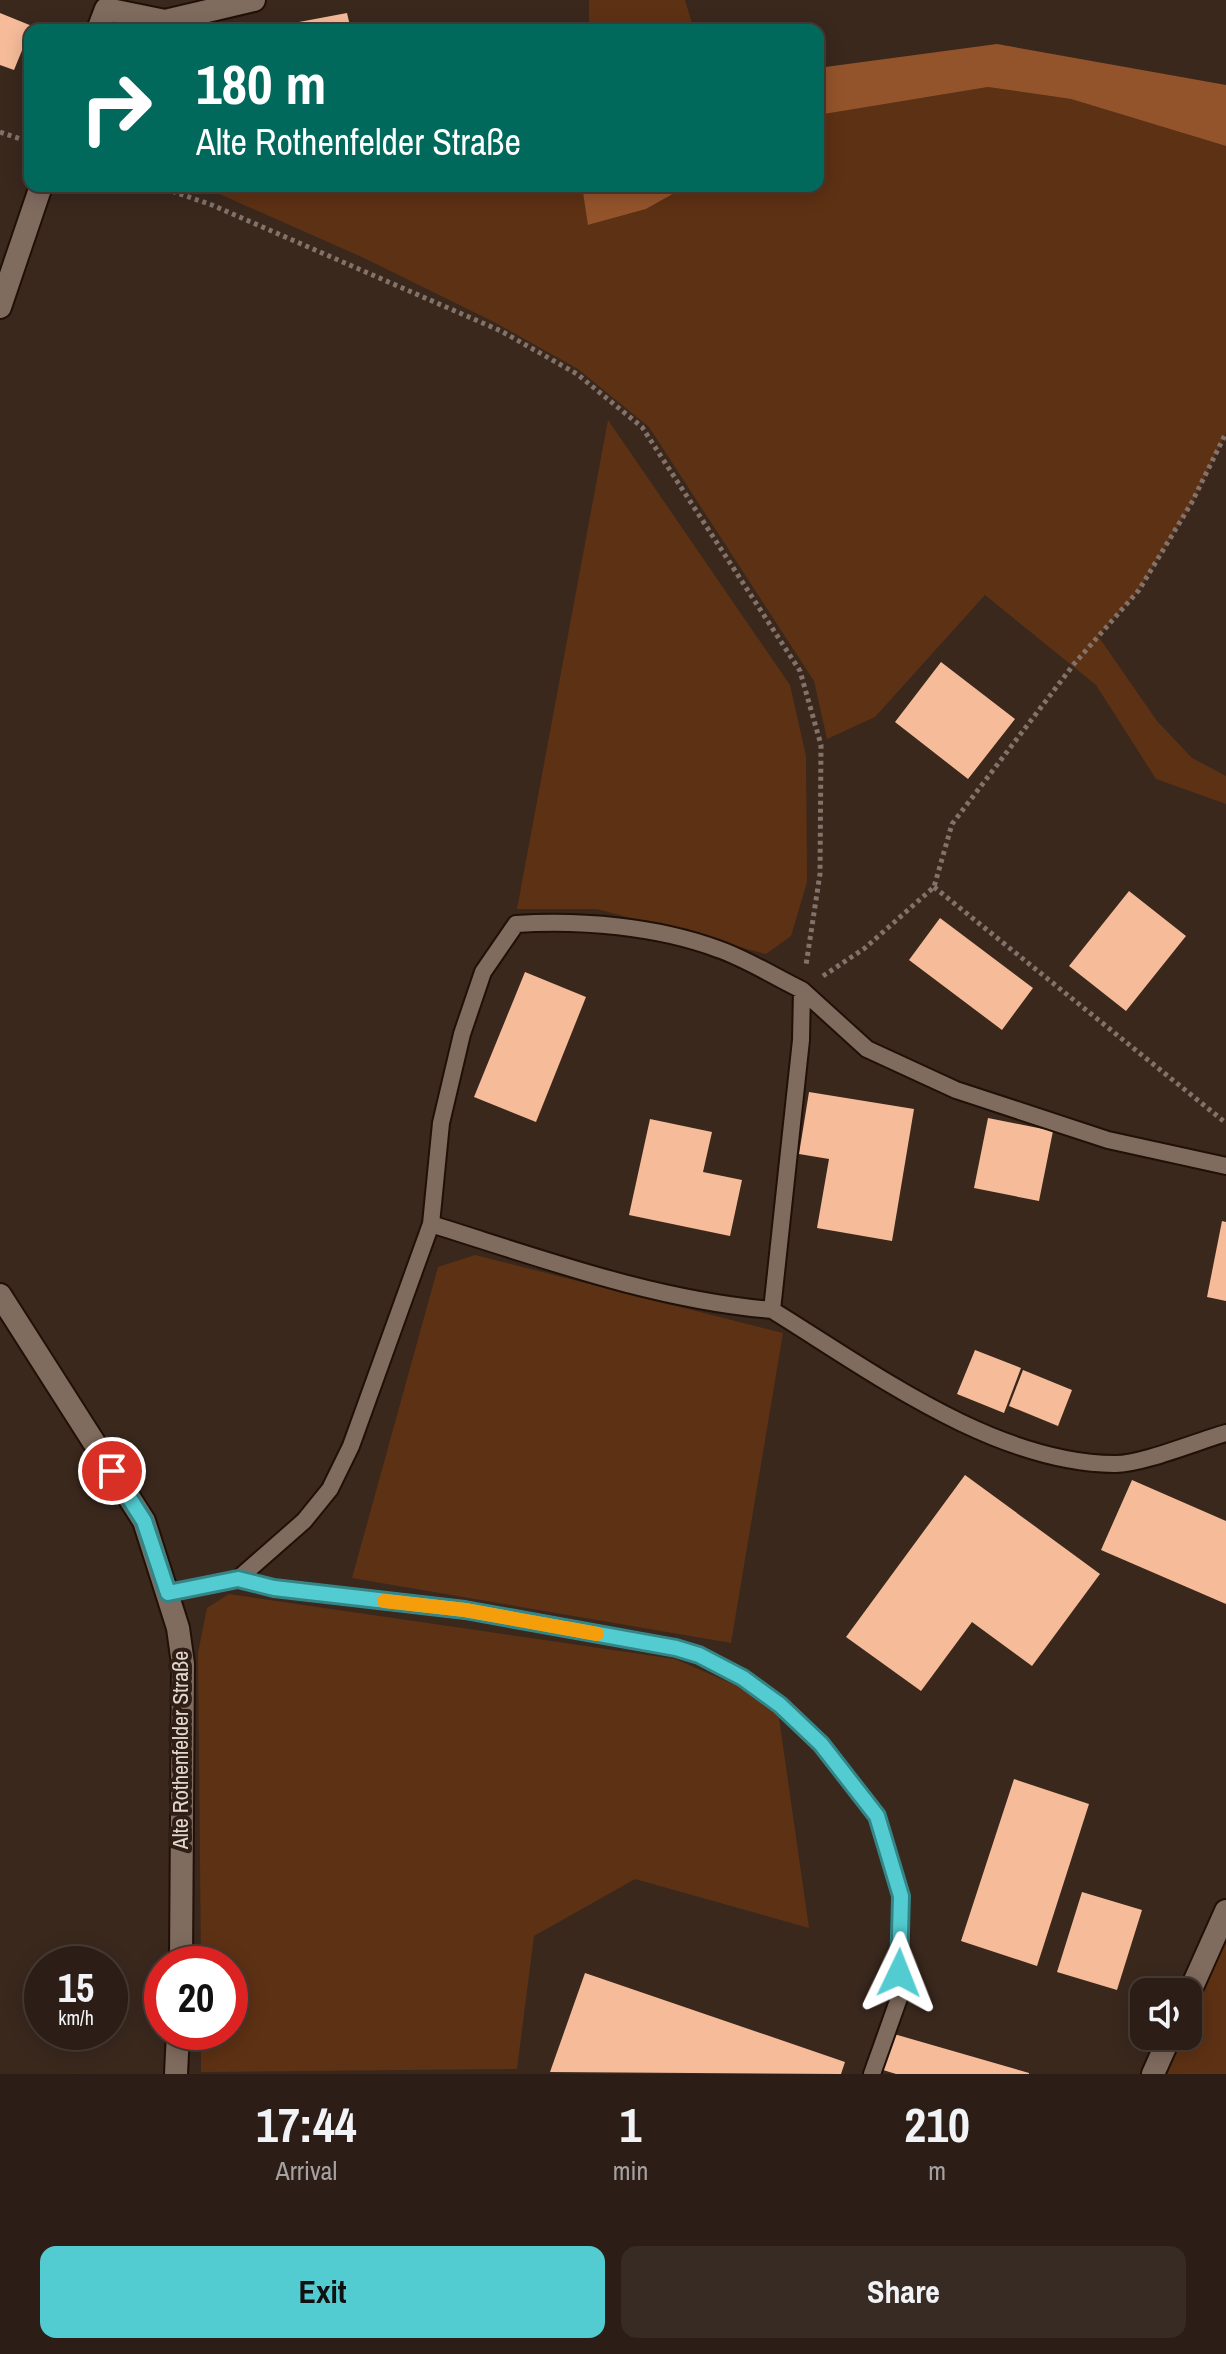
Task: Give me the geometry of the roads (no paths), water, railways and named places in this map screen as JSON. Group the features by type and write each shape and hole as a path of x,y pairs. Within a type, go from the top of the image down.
{"street":[{"path":"100,13 165,21 254,0"},
{"path":"0,307 39,192"},
{"name":"Alte Rothenfelder Straße","path":"0,1295 144,1521 178,1628 183,1664 181,1946"},
{"path":"1196,1978 1226,1911"},
{"path":"171,2050 176,2074"},
{"path":"1153,2074 1164,2050"}],"lane":[{"path":"238,1579 304,1521 330,1489 351,1446 431,1224 441,1123 462,1034 483,972 516,924 562,921 625,927 718,949 802,990 867,1049 956,1090 1108,1140 1226,1166"},
{"path":"772,1310 801,1040 802,990"},
{"path":"431,1224 621,1284 730,1307 772,1310 943,1416 1055,1458 1117,1465 1226,1433"},
{"path":"168,1593 238,1579 274,1588 465,1610 676,1648 699,1655 743,1678 780,1705 821,1744 877,1816 901,1896 899,1998 872,2074"}]}
